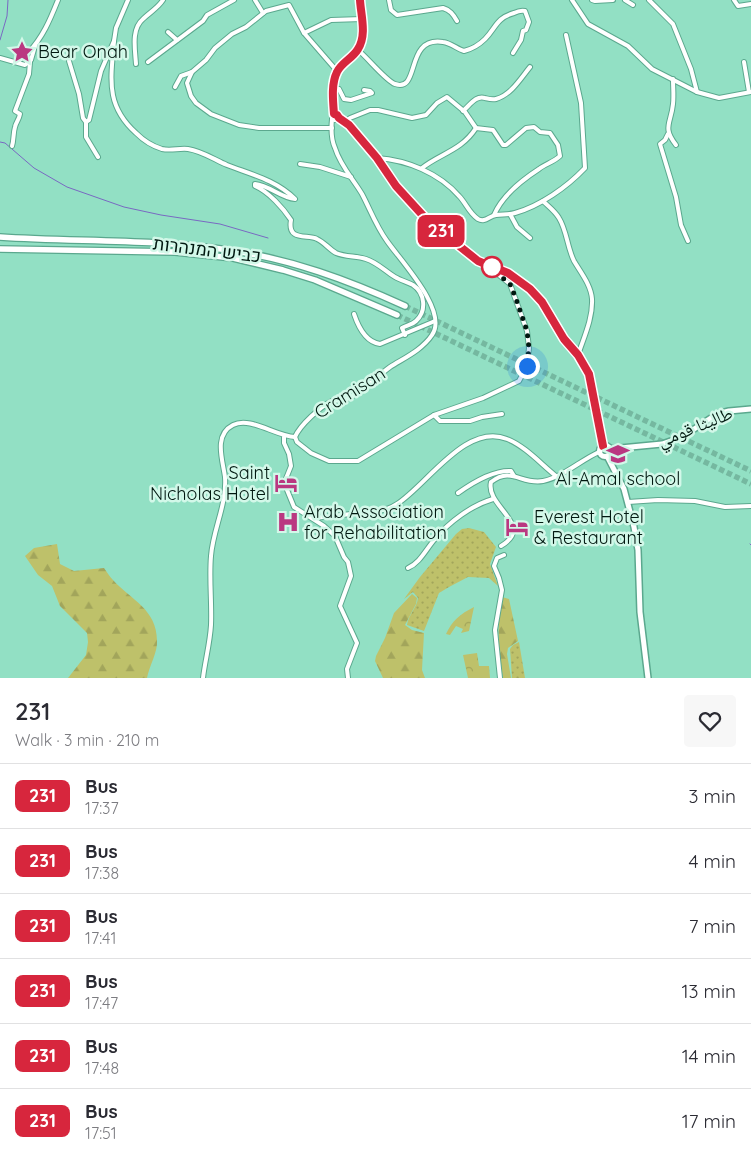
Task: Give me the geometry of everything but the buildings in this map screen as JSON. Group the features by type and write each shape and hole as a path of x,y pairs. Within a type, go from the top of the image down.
{"highway":[{"name":"כביש המנהרות","path":"0,237 171,244 253,254 301,265 331,275 376,292 405,306"},
{"name":"כביש המנהרות","path":"0,249 175,252 220,256 246,261 314,280 397,315"}],"main road":[{"name":"طاليثا قومي","path":"610,449 662,444 682,437 718,414 729,410 751,409"},
{"path":"603,446 610,449 610,453 607,456 602,456 599,452 603,446"},
{"path":"607,456 624,489 638,550 640,612 648,678"}],"street":[{"path":"12,146 15,127 20,119 20,114 15,111 29,74 30,62 35,46 51,19 58,0"},
{"path":"128,0 116,28 111,84 113,102 130,128 142,139 155,146 163,149 188,149 256,174 283,189 295,199 289,199 264,186 255,184 288,215 291,220 290,226 295,234 303,238 316,238 334,252 345,256 363,258 379,264 394,276 412,285 420,293 424,309 417,321 402,328 405,335"},
{"path":"136,64 136,26 158,8 164,0"},
{"path":"148,62 204,21 207,15 234,0"},
{"path":"255,0 263,13"},
{"path":"291,0 289,5 304,33 337,72"},
{"path":"354,314 364,334 375,343 386,342 435,321 431,304 423,289 378,228 352,177 335,149 332,137 334,120 332,96 337,72 358,50 363,27 360,0"},
{"path":"389,0 391,10 397,15 442,8 453,14 457,21"},
{"path":"572,0 588,24 628,46 652,69 697,92 718,98 750,92 744,62"},
{"path":"592,0 595,2 614,0"},
{"path":"625,0 633,5"},
{"path":"649,0 673,24 691,69 697,92"},
{"path":"734,0 738,6 751,4"},
{"path":"175,87 181,76 192,72 206,60 215,48 232,34 246,27 263,13 289,5"},
{"path":"358,50 393,83 401,85 408,82 411,77 416,55 430,43 445,42 464,52 470,50 485,39 503,17 522,10 525,11 529,22 513,53"},
{"path":"304,33 332,20 362,19"},
{"path":"168,32 177,40"},
{"path":"377,158 392,159 422,168 454,191 468,210 480,220 494,215 510,214 543,201 576,178 585,168 581,103 566,35"},
{"path":"86,122 89,120 101,71 114,42"},
{"path":"16,62 20,61 35,46"},
{"path":"0,58 25,65 30,62"},
{"path":"69,61 79,94 83,118 86,122 86,137 98,157"},
{"path":"463,111 477,97 490,100 504,96 516,85 530,67"},
{"path":"192,72 187,83 196,104 211,114 239,124 259,128 334,120 344,121 377,158 396,186 427,220 478,261 508,273 530,289 542,302 564,339 578,355 589,374 603,446"},
{"path":"673,80 673,105 667,128 668,134 676,146"},
{"path":"334,88 339,89 344,99 351,100 372,93 364,90"},
{"path":"334,120 344,121 370,110 412,118 426,115 437,103 447,97 463,111 476,128 493,130 502,145 506,145 526,128 534,127 540,132 550,133 558,145 560,156 520,183 498,206 494,215"},
{"path":"422,168 452,152 476,128"},
{"path":"668,134 660,144 676,197 681,225 688,241"},
{"path":"300,164 320,167 352,177"},
{"path":"543,201 558,216 565,229 568,245 574,260 587,282 592,298 589,323 578,355"},
{"path":"510,214 517,226 530,238"},
{"path":"203,678 211,626 211,554 221,516 224,490 225,476 220,449 226,430 234,424 249,422 284,437 294,437 297,442 311,453 329,461 358,461 434,415 483,398 519,381 527,366 529,348 527,331 510,284 487,265"},
{"name":"Cramisan","path":"294,437 304,422 324,407 333,401 347,399 414,352 433,334 435,321"},
{"path":"434,415 440,421 470,421 502,414"},
{"path":"314,518 371,512 389,508 405,499 465,445 488,436 499,436 508,439 556,476"},
{"path":"284,437 291,466 285,481 287,492 296,509 314,518 335,536 350,568 351,576 340,606 357,643 348,669 348,678"},
{"path":"501,546 508,542 513,535 513,526 509,516 493,499 490,487 491,482 498,476 508,474 532,481 543,481 556,476 599,452"},
{"path":"458,494 488,476 503,471 510,472 515,477"},
{"path":"408,568 418,562 435,538 449,525 477,505 493,499"},
{"path":"628,502 658,500 695,502 726,507 751,506"},
{"path":"500,678 495,630 502,590 494,566 496,558 504,555"}],"green space":[{"path":"469,528 484,532 496,547 490,564 498,586 489,578 468,577 439,593 424,631 407,625 418,598 413,592 404,599 456,534 462,529"},
{"path":"57,544 60,564 74,571 104,568 113,580 148,613 156,630 157,641 147,678 68,678 86,655 87,633 60,606 52,586 38,575 25,556 34,548"},
{"path":"412,594 417,598 416,604 405,625 412,630 424,633 422,670 425,678 383,678 375,661 376,656 394,613"},
{"path":"502,597 509,599 518,641 508,648 507,654 511,678 503,678 500,657 499,628"},
{"path":"474,607 469,631 461,633 463,629 456,626 450,635 446,634 457,618"},
{"path":"519,642 525,678 512,678 510,649"},
{"path":"477,653 479,666 489,666 490,678 468,678 463,655"}],"waterway":[{"path":"0,40 7,16 8,0"},
{"path":"0,142 5,143 34,168 67,187 124,207 220,224 268,238"}],"tunnel":[{"path":"405,306 751,471"},
{"path":"397,315 751,484"}],"bus line":[{"name":"231","path":"360,0 363,27 360,43 358,50 337,72 332,96 334,114 349,125 377,158 396,186 427,220 478,261 508,273 530,289 542,302 564,339 578,355 589,374 603,446"}],"place":[{"name":"Bear Onah","path":"22,52"},
{"name":"Al-Amal school","path":"618,454"},
{"name":"Saint Nicholas Hotel","path":"286,483"},
{"name":"Arab Association for Rehabilitation","path":"288,522"},
{"name":"Everest Hotel & Restaurant","path":"517,527"}],"route":[{"path":"492,267 487,265 510,284 516,299 527,331 529,348 527,366"}]}
